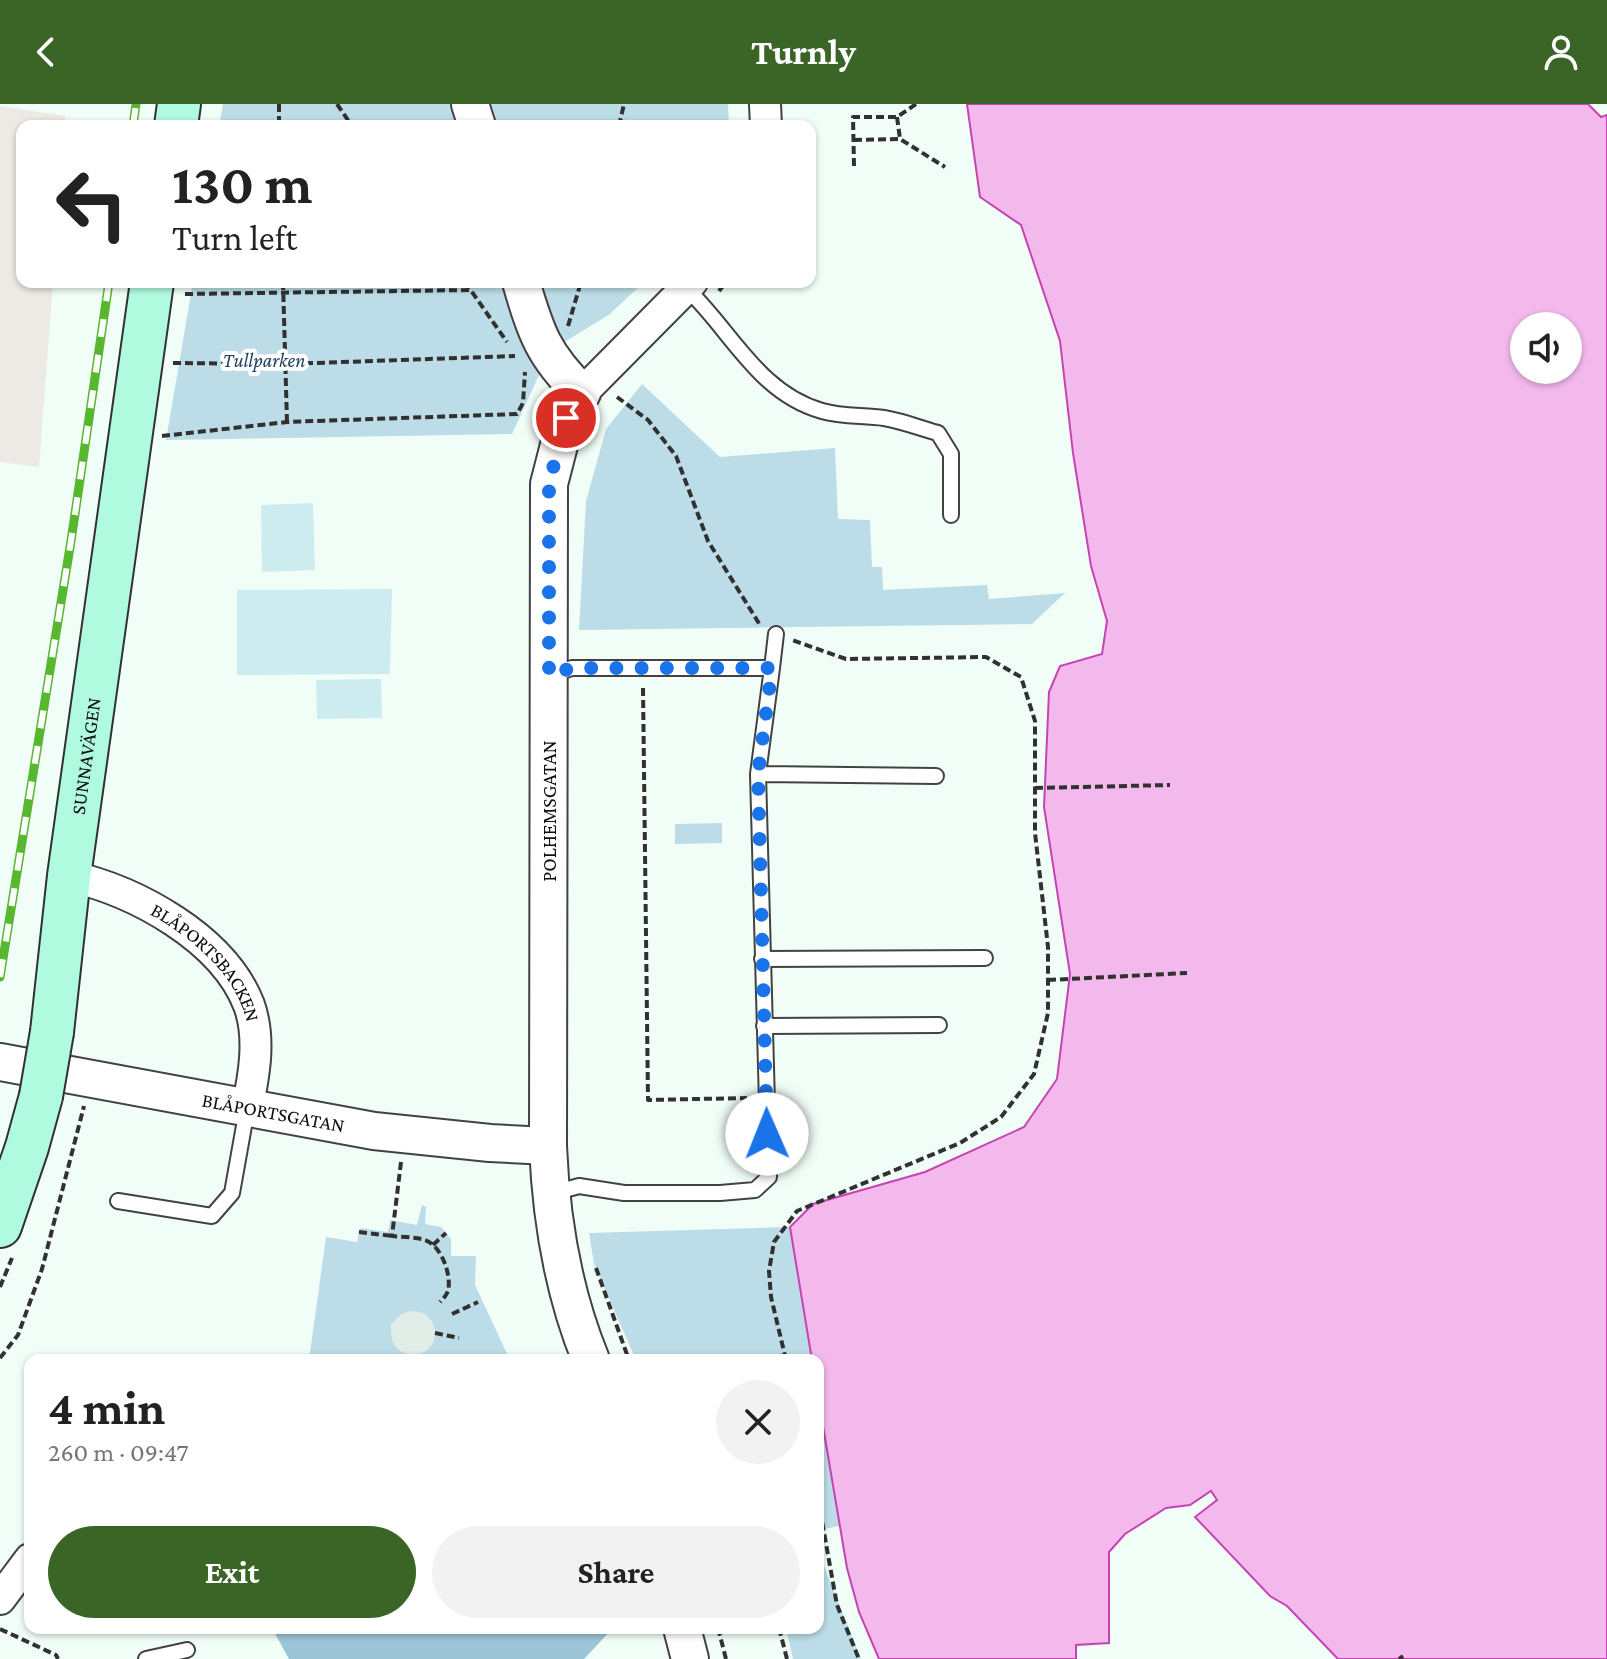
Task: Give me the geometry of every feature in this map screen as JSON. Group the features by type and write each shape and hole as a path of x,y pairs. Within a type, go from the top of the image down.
{"main road":[{"name":"SUNNAVÄGEN","path":"0,1226 41,1096 52,1032 69,876 168,288"}],"street":[{"path":"523,288 535,331 558,369 596,399 694,292"},
{"name":"POLHEMSGATAN","path":"589,1354 563,1267 550,1194 549,484 566,418 596,399"},
{"name":"BLÅPORTSBACKEN","path":"69,876 102,884 161,914 209,946 234,976 249,1006 256,1038 247,1109"},
{"name":"BLÅPORTSGATAN","path":"0,1062 247,1109 431,1138 548,1146"},
{"path":"0,1599 24,1567"},
{"path":"684,1634 690,1659"}],"lane":[{"path":"694,292 748,362 778,388 805,404 824,412 885,418 938,433 951,454 951,515"},
{"path":"550,1194 579,1186 624,1193 720,1193 755,1190 769,1177 758,774 772,668 770,632"},
{"path":"549,675 572,668 772,668"},
{"path":"758,774 936,776"},
{"path":"762,959 985,958"},
{"path":"764,1026 939,1025"},
{"path":"118,1201 212,1216 232,1193 247,1109"},
{"path":"146,1659 187,1650"}],"path":[{"path":"854,166 853,117 897,117 916,104"},
{"path":"897,117 900,139"},
{"path":"853,140 900,139 945,167"},
{"path":"168,288 284,294 470,290 518,356 286,364 173,363"},
{"path":"284,288 287,422"},
{"path":"160,437 287,422 517,414 523,403 526,366"},
{"path":"596,399 617,397 648,420 676,456 708,541 770,632"},
{"path":"643,670 648,1100 750,1097"},
{"path":"1035,788 1170,785"},
{"path":"1048,980 1187,973"},
{"path":"0,1358 18,1335 42,1269 86,1096"},
{"path":"392,1236 403,1152"},
{"path":"359,1232 427,1241 433,1245 445,1264 447,1278 448,1291 440,1302"},
{"path":"433,1245 446,1233"},
{"path":"595,1265 627,1354"},
{"path":"452,1314 478,1302"},
{"path":"435,1333 459,1338"},
{"path":"824,1538 837,1605 859,1659"},
{"path":"0,1629 56,1655 58,1659"},
{"path":"720,1634 726,1659"},
{"path":"781,1634 787,1659"}],"shaded area":[{"path":"967,104 1588,104 1601,117 1607,115 1607,1659 1338,1659 1287,1606 1270,1596 1195,1517 1217,1500 1211,1491 1190,1505 1166,1508 1125,1534 1109,1552 1109,1643 1076,1645 1076,1659 879,1659 859,1612 847,1568 824,1432 824,1354 811,1354 790,1227 813,1204 925,1172 1024,1127 1057,1079 1070,974 1044,807 1049,692 1060,666 1102,654 1107,621 1091,566 1073,453 1060,341 1021,225 980,197"},
{"path":"0,106 65,116 65,120 16,120 16,288 53,288 39,467 0,462"},
{"path":"313,503 315,570 262,572 261,505"},
{"path":"392,589 390,674 237,675 237,590"},
{"path":"381,679 382,718 317,719 316,680"},
{"path":"405,1313 421,1313 433,1325 433,1341 421,1353 405,1353 393,1341 393,1325"},
{"path":"275,1634 607,1634 584,1659 289,1659"}],"green space":[{"path":"223,104 728,104 729,120 220,120"},
{"name":"Tullparken","path":"192,288 638,288 610,314 550,351 512,434 166,440"},
{"path":"642,384 720,457 835,448 838,519 870,520 872,567 882,567 883,590 987,585 989,599 1065,593 1032,624 579,630 586,501 606,429"},
{"path":"722,823 722,843 675,844 675,824"},
{"path":"422,1205 426,1207 425,1224 441,1227 451,1239 451,1256 476,1256 475,1285 507,1354 310,1354 326,1237 357,1242 360,1228 388,1232 390,1220 417,1225","holes":["409,1312 425,1314 433,1328 432,1344 393,1340 391,1325"]},
{"path":"790,1227 811,1354 633,1354 594,1264 589,1233"},
{"path":"824,1432 840,1526 824,1529"},
{"path":"824,1566 861,1659 793,1659 787,1634 824,1634"}],"railway":[{"path":"134,120 136,104"},
{"path":"0,977 71,541 108,288"}],"route":[{"path":"566,418 549,484 549,675 572,668 772,668 758,774 767,1134"}]}
